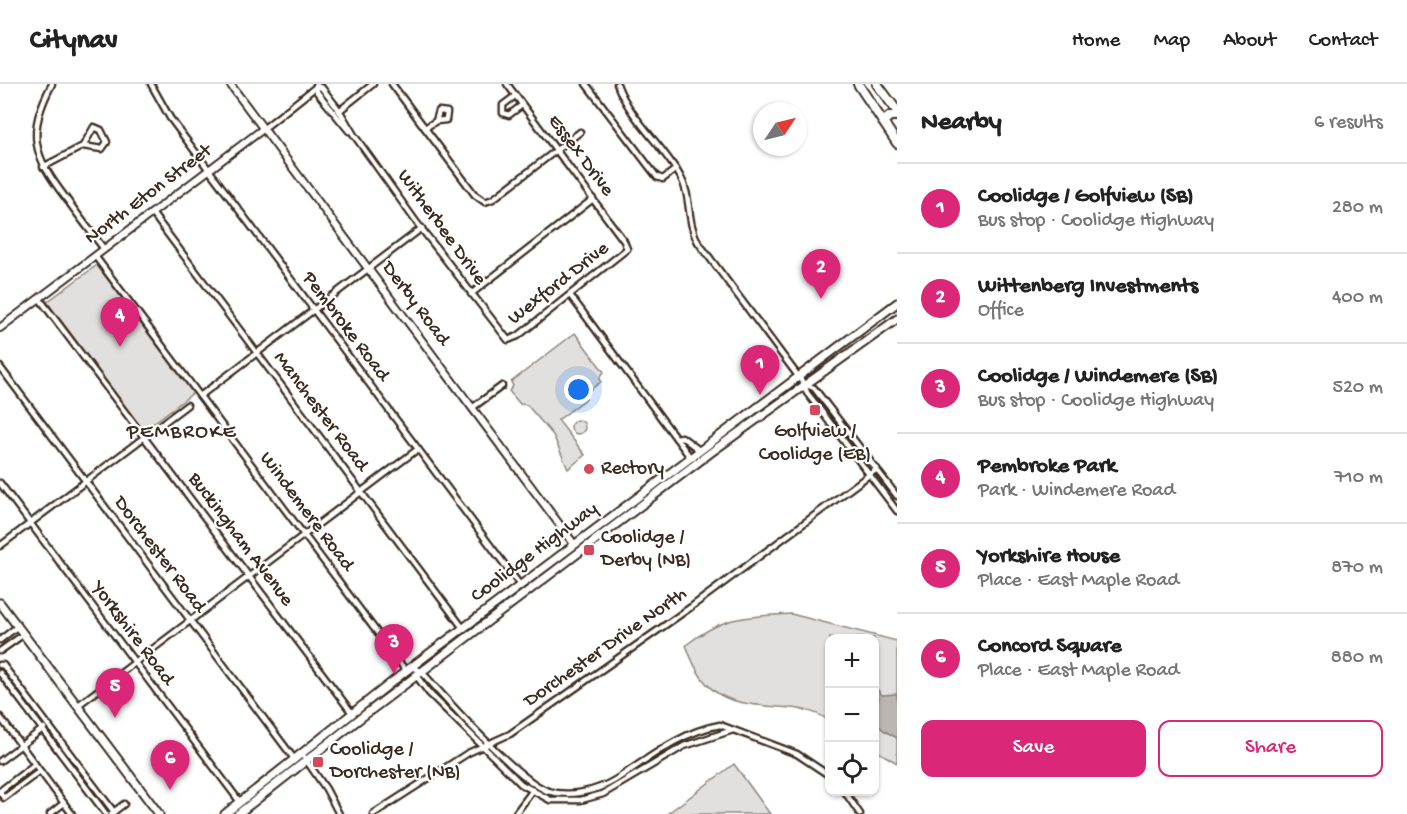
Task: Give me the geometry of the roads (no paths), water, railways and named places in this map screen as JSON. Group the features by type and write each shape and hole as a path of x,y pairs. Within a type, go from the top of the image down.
{"main road":[{"path":"858,84 897,143"},
{"path":"878,84 897,111"},
{"path":"870,100 879,102 885,95"},
{"path":"883,122 890,116 897,116"},
{"name":"Coolidge Highway","path":"236,812 240,802 409,669 798,375 897,303"},
{"name":"Coolidge Highway","path":"225,814 236,812 307,762 418,674 736,433 897,319"},
{"path":"873,320 871,327 877,333"},
{"path":"735,423 739,429 736,433"},
{"path":"607,519 607,525 610,528"},
{"path":"0,603 159,814"}],"street":[{"path":"51,84 35,125 36,148 43,167 104,249"},
{"name":"Pembroke Road","path":"151,84 170,118 520,585"},
{"name":"Derby Road","path":"230,84 574,544"},
{"path":"334,114 374,84"},
{"path":"392,84 475,195 486,202 580,132"},
{"name":"Essex Drive","path":"507,84 594,199 626,247"},
{"path":"586,84 657,177 663,178 676,169"},
{"path":"617,84 626,103 676,169 685,187 690,224 698,242 798,375 807,393 897,511"},
{"name":"North Eton Street","path":"0,328 263,129 316,85"},
{"name":"Witherbee Drive","path":"316,85 322,88 339,110 354,135 505,340"},
{"name":"Witherbee Drive","path":"316,85 317,92 354,135"},
{"path":"515,96 503,105 503,113 509,115 522,105"},
{"path":"425,129 436,121"},
{"path":"43,167 83,146 94,127 101,130 107,142 106,147 102,149 83,146"},
{"path":"471,294 594,199"},
{"name":"Manchester Road","path":"152,213 463,628"},
{"path":"200,396 422,228"},
{"name":"Wexford Drive","path":"505,340 518,336 624,253 626,247"},
{"name":"Windemere Road","path":"95,256 304,535 409,669 418,674"},
{"path":"570,295 690,457"},
{"name":"Buckingham Avenue","path":"39,298 352,713"},
{"name":"Dorchester Road","path":"0,367 295,759"},
{"path":"804,384 814,388 897,496"},
{"path":"472,408 502,386"},
{"path":"0,546 187,405"},
{"path":"676,438 682,437 699,450"},
{"path":"77,706 418,449"},
{"name":"Dorchester Drive North","path":"373,814 463,756 510,734 642,642 877,469"},
{"name":"Yorkshire Road","path":"0,483 240,802"},
{"path":"0,640 18,626"},
{"path":"0,651 24,634"},
{"path":"0,664 24,692 112,813 124,804"},
{"path":"0,673 106,814"},
{"path":"418,674 535,785 565,793 598,788 689,734 720,725 797,754 825,773"},
{"path":"418,674 484,747 531,792 550,800 588,799 613,790 684,746 733,729"},
{"path":"18,696 24,692"},
{"path":"0,717 71,812 64,814"},
{"path":"0,761 48,725"},
{"path":"302,754 328,791 339,814"},
{"path":"69,764 75,760"},
{"path":"35,764 0,792 4,798 40,771"},
{"path":"515,814 535,785"},
{"path":"848,796 860,814"},
{"path":"50,814 64,803"}],"place":[{"name":"Wittenberg Investments","path":"821,299"},
{"name":"Pembroke Park","path":"120,347"},
{"name":"Coolidge / Golfview (SB)","path":"760,395"},
{"name":"Golfview / Coolidge (EB)","path":"815,410"},
{"name":"Rectory","path":"589,469"},
{"name":"Coolidge / Derby (NB)","path":"589,550"},
{"name":"Coolidge / Windemere (SB)","path":"394,674"},
{"name":"Yorkshire House","path":"115,718"},
{"name":"Coolidge / Dorchester (NB)","path":"318,762"},
{"name":"Concord Square","path":"170,790"}],"district":[{"name":"PEMBROKE","path":"182,433"}]}
